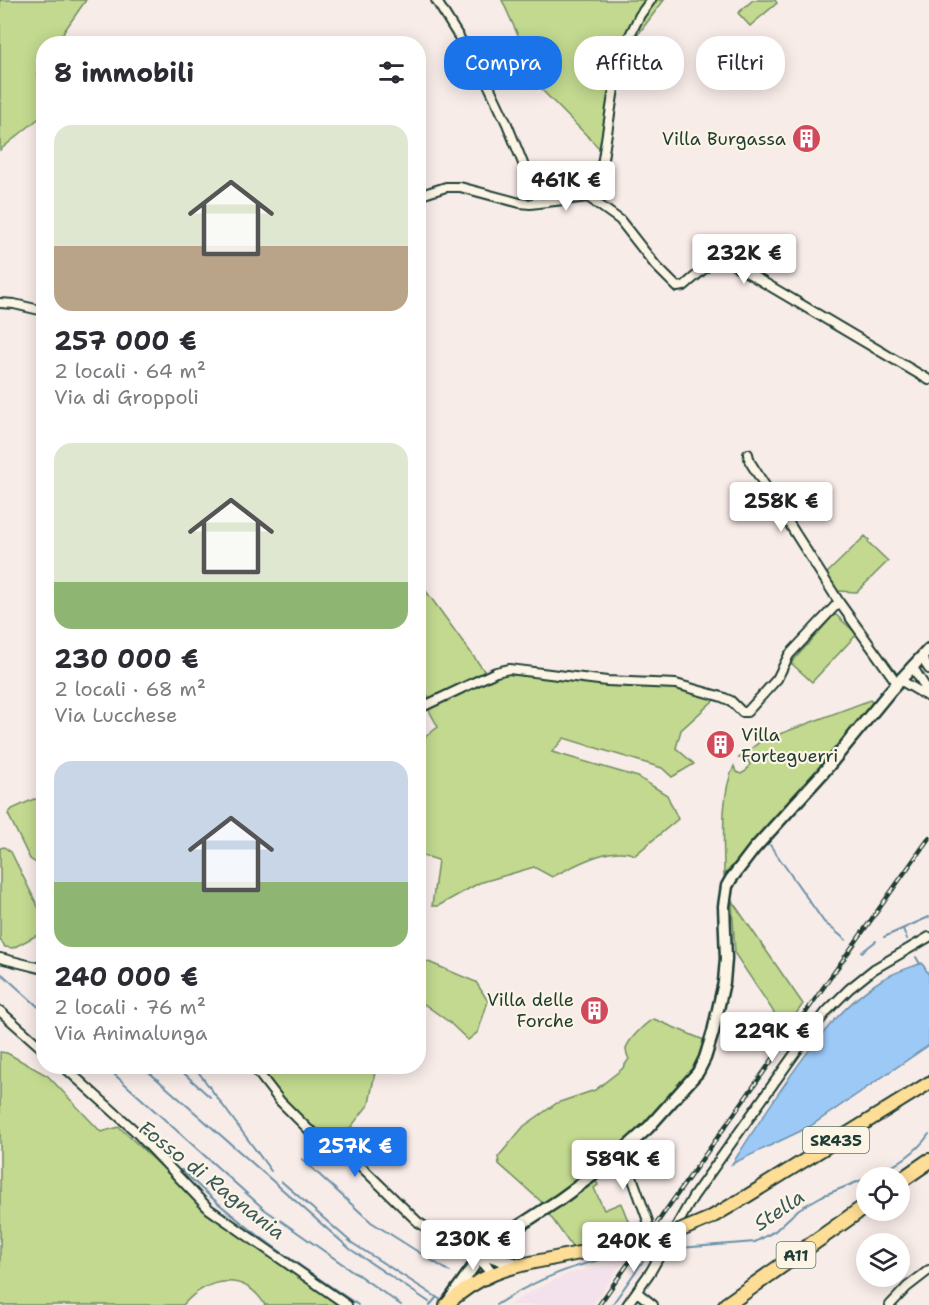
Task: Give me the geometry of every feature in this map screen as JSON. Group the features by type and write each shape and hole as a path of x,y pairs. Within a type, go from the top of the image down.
{"highway":[{"path":"910,1174 929,1161"},
{"path":"910,1185 929,1171"},
{"name":"A11","path":"726,1305 856,1213"},
{"name":"A11","path":"742,1305 859,1221"}],"main road":[{"name":"SR435","path":"446,1305 470,1285 492,1273 519,1264 672,1234 700,1223 929,1083"}],"street":[{"path":"436,0 487,82 539,203"},
{"path":"596,203 619,57 640,15 651,0"},
{"path":"426,193 446,187 460,187 520,203 539,203 583,197 620,220 661,271 677,286 684,286 719,256 929,380"},
{"path":"0,303 14,303 36,309"},
{"path":"748,454 750,462 839,602 898,682 929,695"},
{"path":"426,705 496,672 509,669 607,681 676,684 722,697 731,701 744,713 752,708 777,679 789,655 839,602"},
{"path":"446,1305 481,1253 500,1238 564,1197 623,1152 674,1101 698,1072 713,1032 724,982 726,959 724,906 727,886 754,849 822,774 925,653"},
{"path":"925,653 929,669"},
{"path":"912,666 929,695"},
{"path":"627,1305 693,1197 827,1011 874,969 929,937"},
{"path":"0,958 36,967"},
{"path":"0,1011 36,1043"},
{"path":"72,1074 135,1130 209,1209 347,1305"},
{"path":"259,1074 280,1101 309,1130 346,1152 425,1227 451,1244 519,1264"},
{"path":"623,1152 648,1221"},
{"path":"492,1273 496,1247 500,1238"},
{"path":"481,1253 485,1265 492,1273"},
{"path":"890,1305 906,1287 929,1270"},
{"path":"637,1292 652,1305"}],"shaded area":[{"path":"621,1264 592,1305 509,1305 570,1273"}],"green space":[{"path":"0,0 86,0 61,36 36,36 36,121 0,150"},
{"path":"502,0 664,0 637,36 574,36 574,90 612,90 602,151 543,90 562,90 562,36 518,36"},
{"path":"753,0 775,0 777,3 750,26 738,13"},
{"path":"865,536 868,542 888,561 857,592 837,591 826,574"},
{"path":"426,591 490,679 508,674 598,683 668,686 715,699 681,730 676,748 694,764 672,777 662,768 564,738 552,752 638,777 667,795 678,819 635,855 625,852 604,854 552,877 534,867 479,883 438,906 432,906 438,860 426,856 426,736 438,727 426,705 426,699 429,697 426,693"},
{"path":"835,614 857,634 812,682 791,663"},
{"path":"870,700 874,704 823,766 724,875 724,819 730,778 734,766 736,772 741,774 750,764 747,759 739,758 761,741"},
{"path":"36,799 36,863 30,859 8,814 12,809"},
{"path":"4,847 11,852 36,903 36,936 13,948 5,947 0,939 0,848"},
{"path":"732,901 803,1004 785,1029 735,954"},
{"path":"426,961 476,982 488,1001 478,1032 468,1040 449,1022 426,1005"},
{"path":"654,1019 706,1041 698,1059 675,1091 648,1120 591,1171 544,1204 499,1164 498,1157 524,1126 557,1103 595,1090 622,1069 629,1059 627,1045 642,1027"},
{"path":"0,1052 7,1053 36,1069 36,1074 48,1076 101,1132 119,1127 218,1219 342,1305 265,1305 247,1286 236,1282 225,1282 203,1289 183,1305 0,1305"},
{"path":"264,1074 375,1074 369,1104 347,1132 333,1138 321,1134 300,1118"},
{"path":"596,1181 598,1185 594,1188 604,1210 621,1203 634,1236 572,1247 548,1213"}],"water":[{"path":"922,963 929,975 929,1045 809,1127 732,1164 781,1089 819,1038 840,1015 861,995 883,979"}],"waterway":[{"path":"770,845 824,922 846,940"},
{"path":"884,937 929,917"},
{"path":"903,929 907,939"},
{"path":"862,952 876,941"},
{"path":"916,957 920,964"},
{"path":"0,963 36,972"},
{"path":"2,974 36,1005"},
{"name":"Fosso di Ragnania","path":"0,1016 36,1047"},
{"path":"114,1074 264,1209 401,1305"},
{"path":"151,1074 350,1249 429,1302"},
{"path":"185,1074 210,1097"},
{"path":"200,1074 271,1171"},
{"name":"Stella","path":"891,1167 917,1148 929,1134"},
{"path":"302,1159 371,1222 450,1272"},
{"name":"Fosso di Ragnania","path":"175,1171 182,1170 244,1225 358,1305"},
{"path":"281,1181 352,1243 441,1300"},
{"name":"Stella","path":"667,1249 755,1242 775,1231 799,1209 822,1196 856,1182"},
{"name":"Stella","path":"496,1305 554,1274 617,1256 662,1249"},
{"path":"612,1305 650,1251"},
{"name":"Fosso di Ragnania","path":"430,1305 436,1298"}],"railway":[{"path":"599,1305 929,838"}],"place":[{"name":"Villa Burgassa","path":"807,139"},
{"name":"Villa Forteguerri","path":"720,745"},
{"name":"Villa delle Forche","path":"595,1010"}]}
